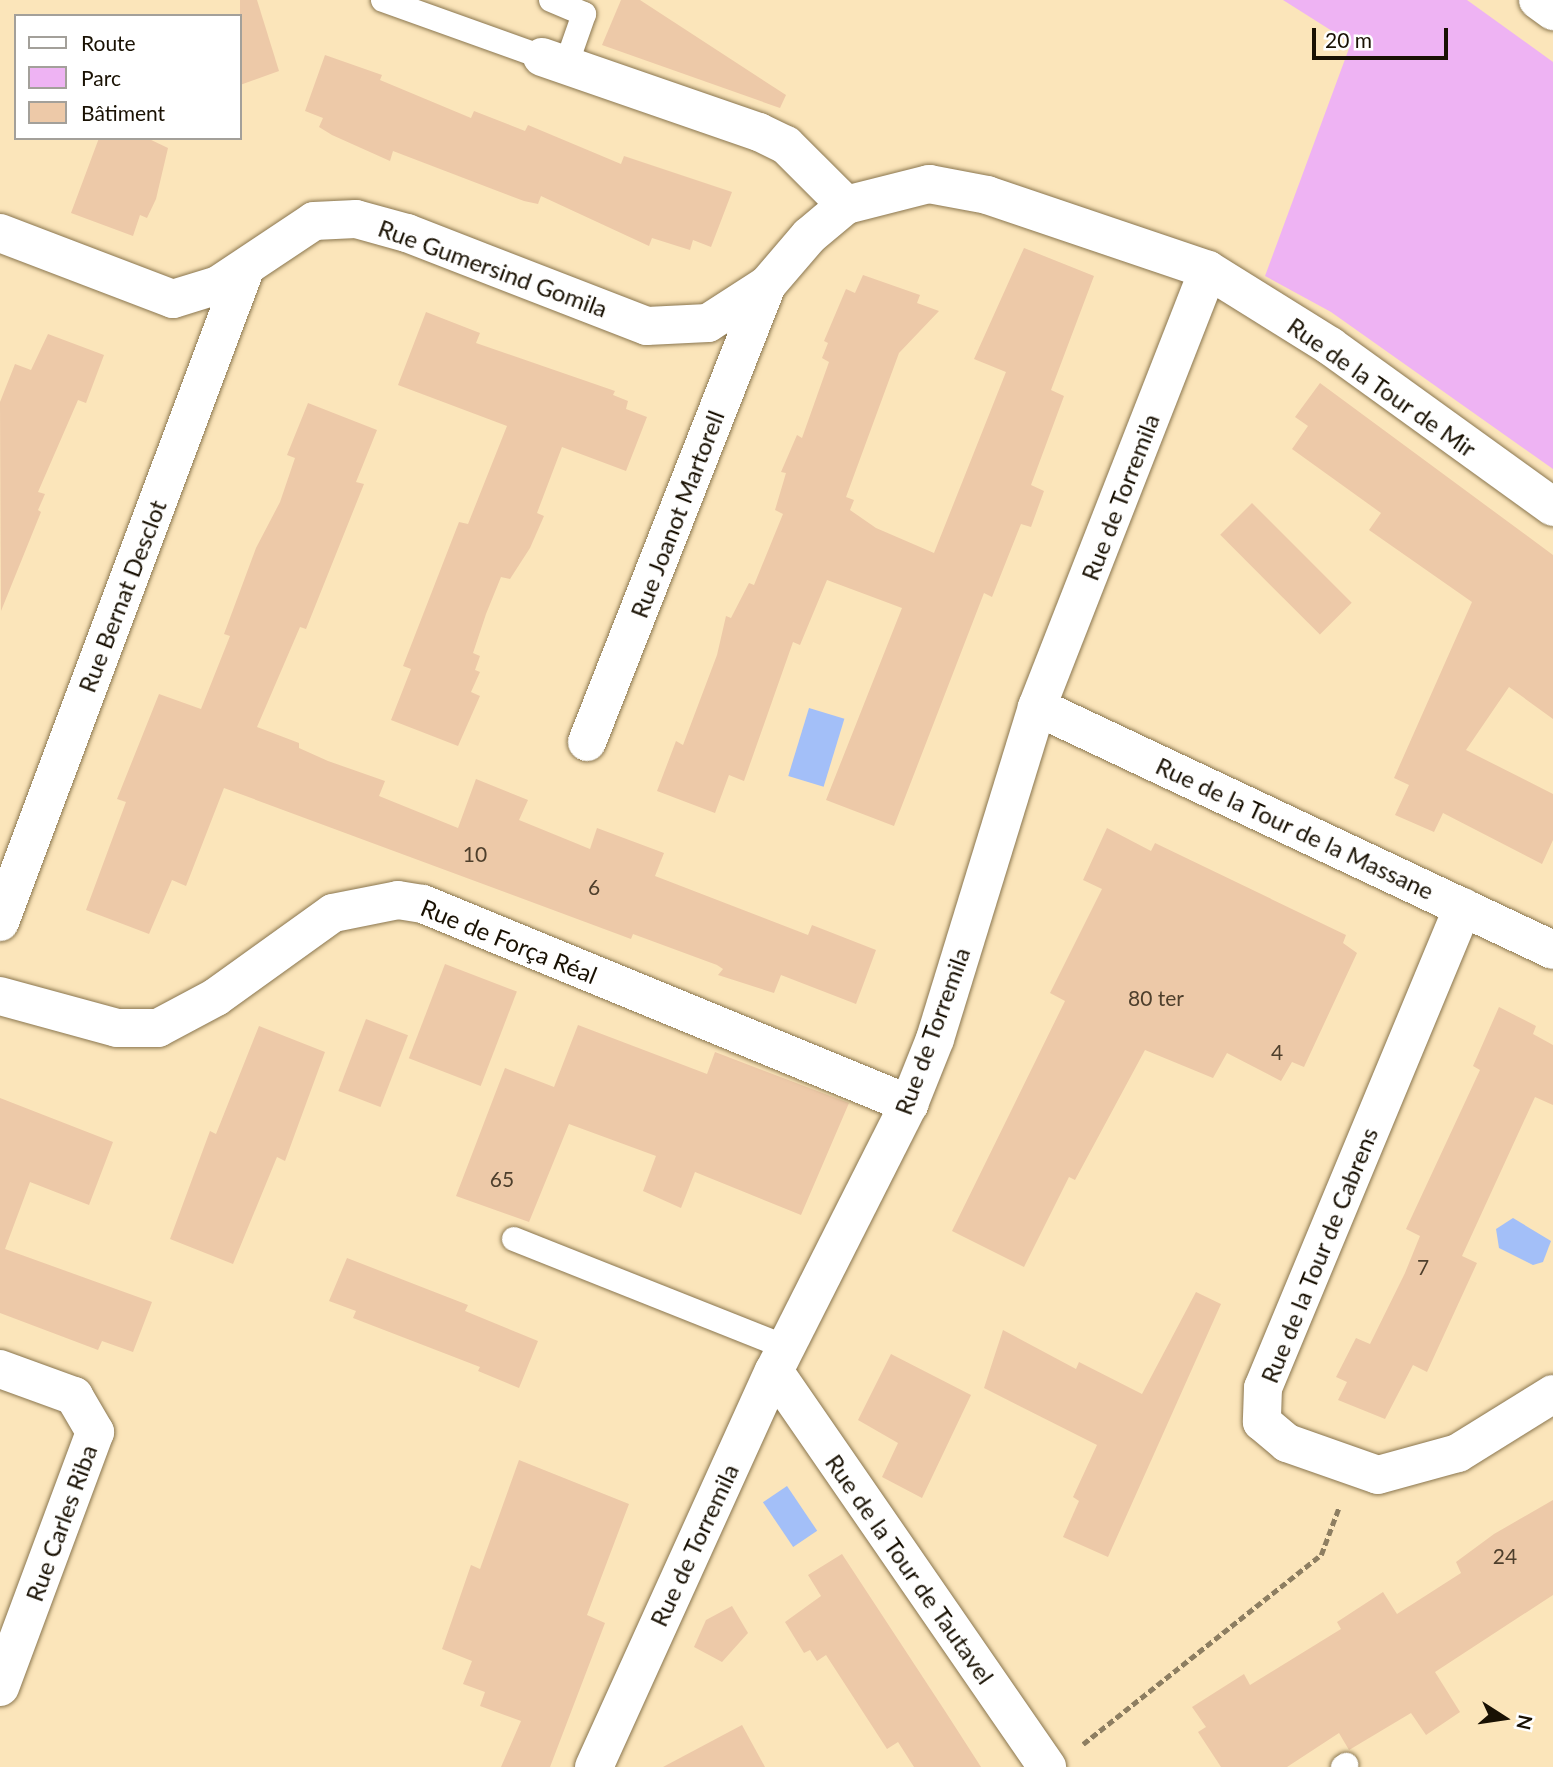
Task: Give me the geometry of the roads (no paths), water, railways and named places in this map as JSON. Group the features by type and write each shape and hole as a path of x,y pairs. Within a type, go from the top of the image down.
{"main road":[{"path":"1538,0 1553,11"},
{"path":"554,61 786,145 846,205"},
{"name":"Rue Gumersind Gomila","path":"0,233 173,299 218,285 245,270 314,221 356,219 407,233 647,326 708,323 767,285 809,236 846,205 929,184 987,195 1208,270"},
{"name":"Rue Bernat Desclot","path":"0,922 245,270"},
{"name":"Rue de la Tour de Mir","path":"1208,270 1330,346 1553,507"},
{"name":"Rue de Torremila","path":"594,1767 780,1359 909,1104 935,1039 1037,707 1208,270"},
{"name":"Rue Joanot Martorell","path":"587,743 767,285"},
{"name":"Rue de la Tour de la Massane","path":"1037,707 1553,950"},
{"name":"Rue de Força Réal","path":"0,996 117,1028 158,1028 216,997 333,914 398,900 423,904 909,1104"},
{"name":"Rue de la Tour de Cabrens","path":"1464,906 1263,1388 1262,1422 1278,1436 1377,1475 1458,1453 1553,1394"},
{"name":"Rue de la Tour de Tautavel","path":"780,1359 1061,1758"},
{"name":"Rue Carles Riba","path":"0,1369 74,1396 95,1432 0,1687"}],"lane":[{"path":"383,0 554,61 584,14 551,0"},
{"path":"514,1239 780,1359"}],"water":[{"path":"809,708 844,719 824,787 788,776"},
{"path":"1513,1218 1551,1241 1543,1262 1533,1265 1499,1248 1496,1229"},
{"path":"787,1486 817,1531 793,1547 763,1502"}]}
